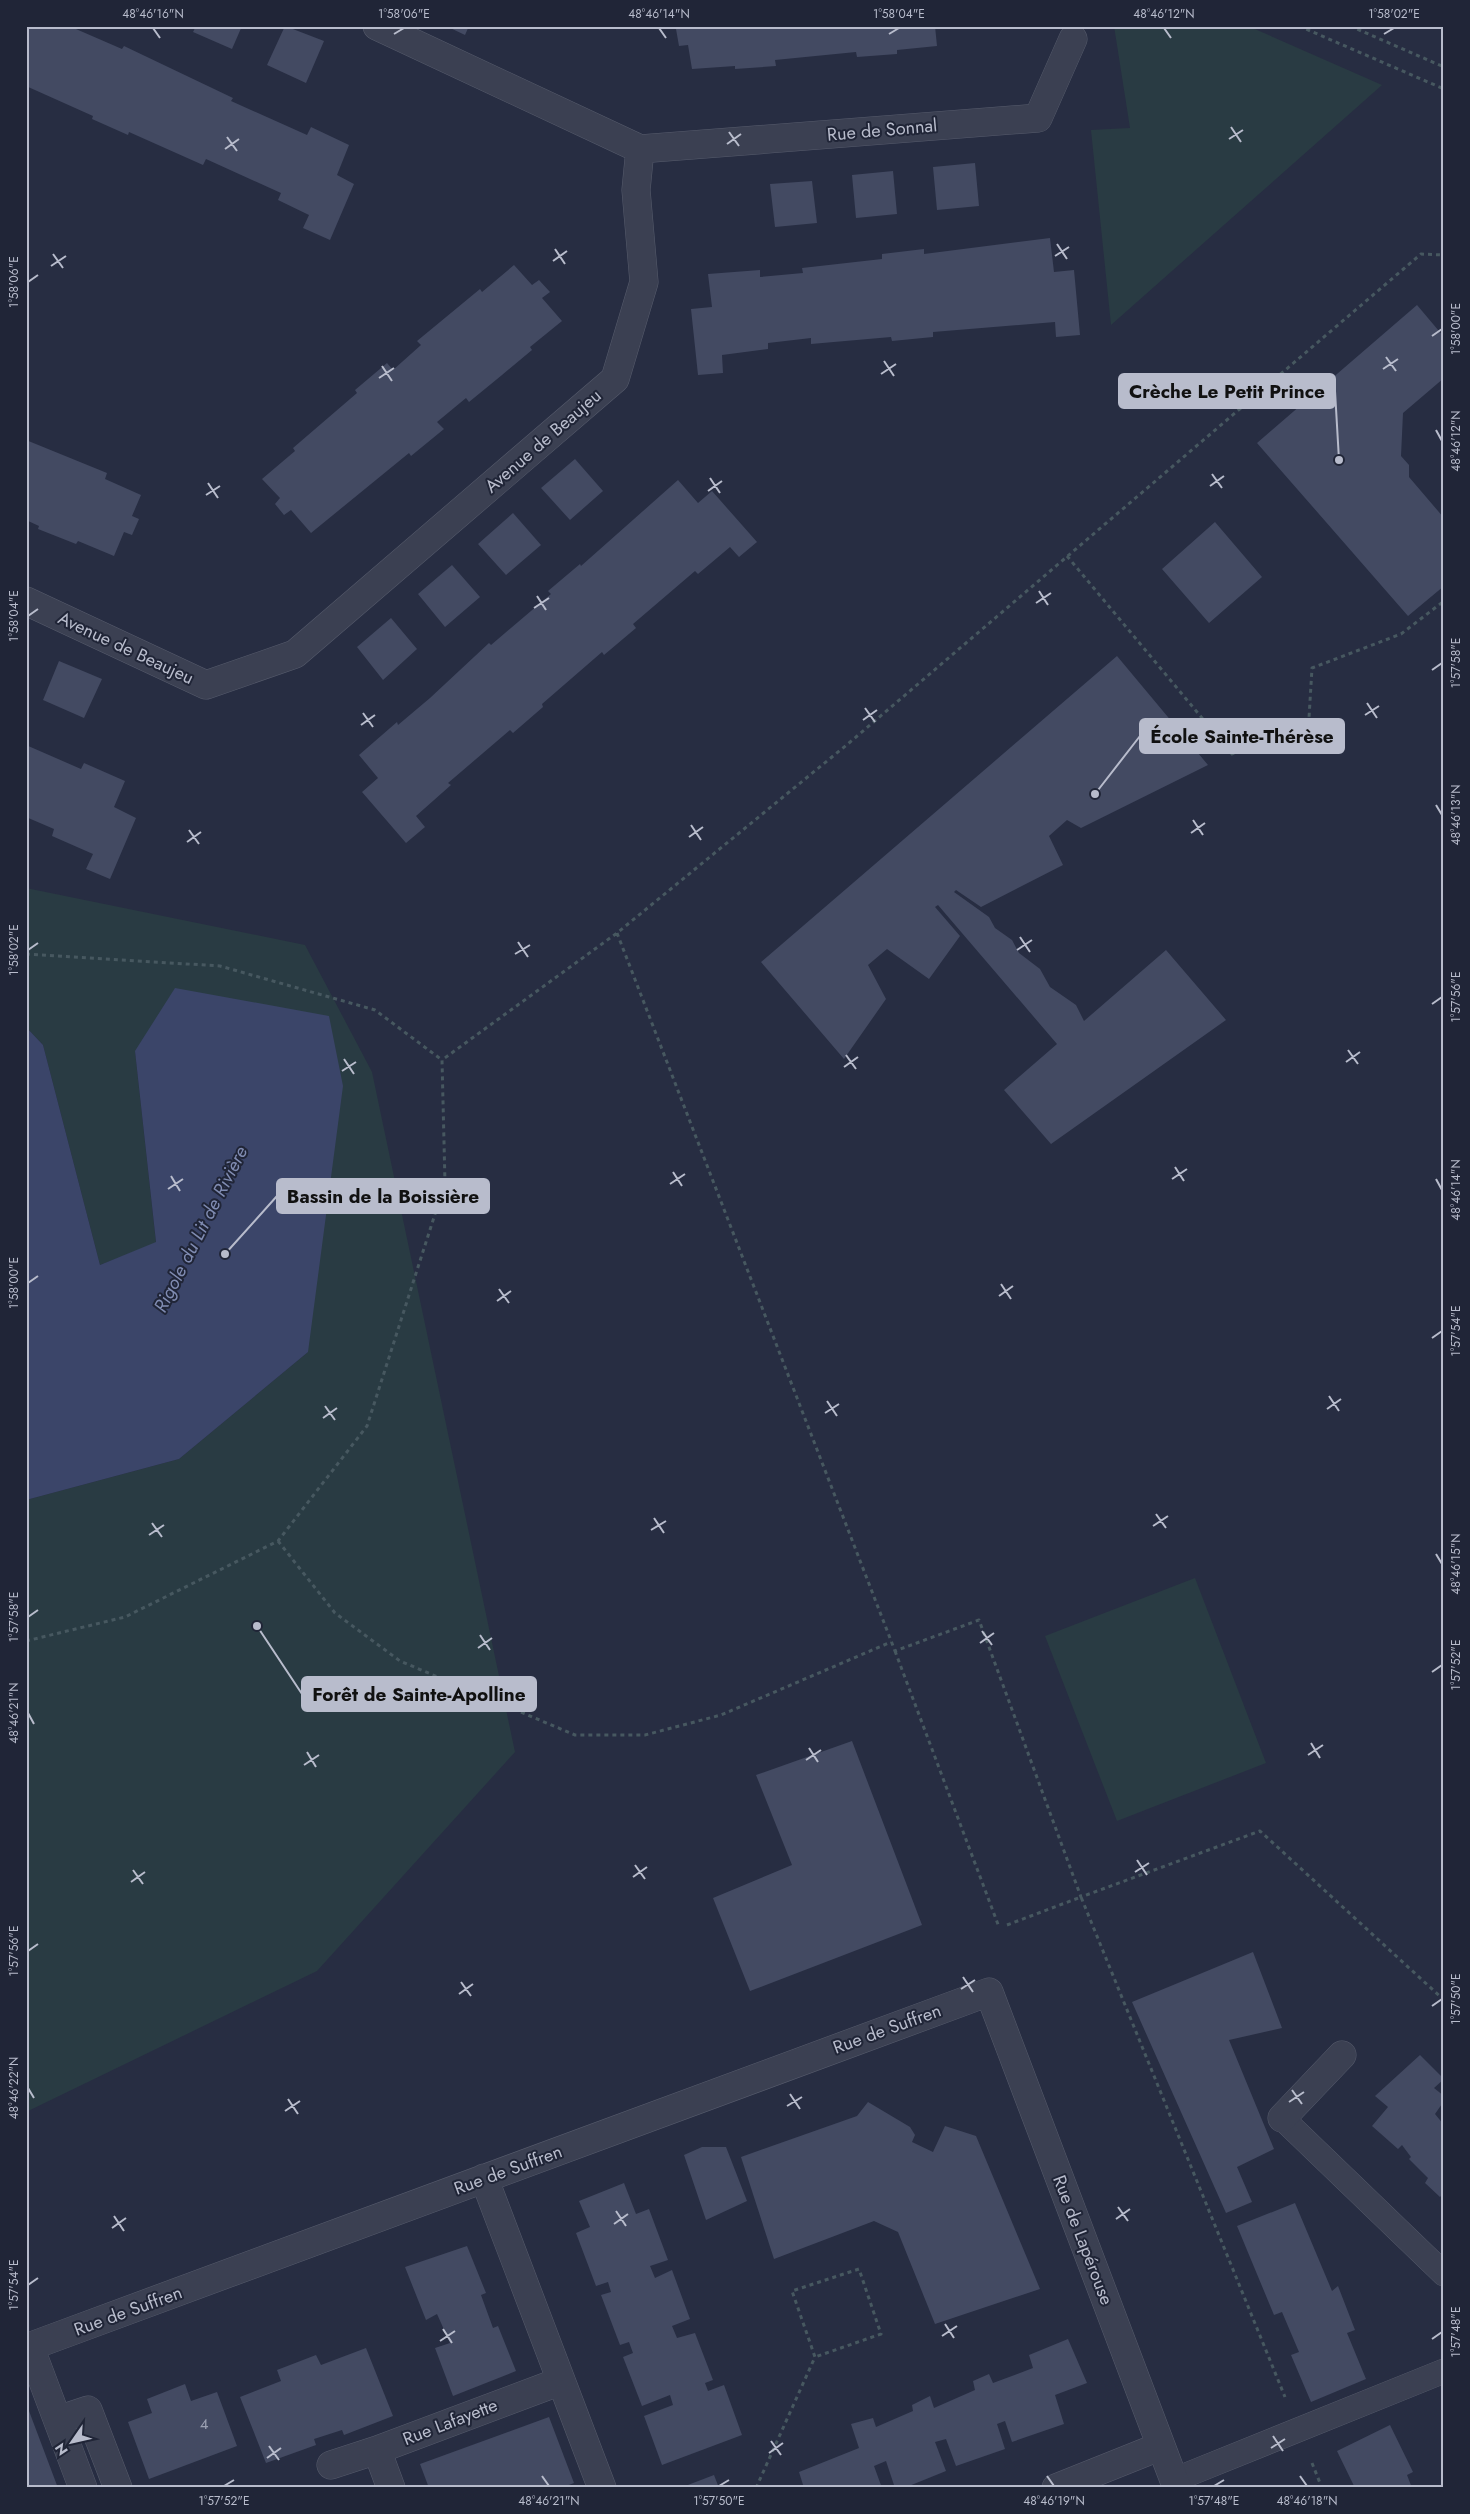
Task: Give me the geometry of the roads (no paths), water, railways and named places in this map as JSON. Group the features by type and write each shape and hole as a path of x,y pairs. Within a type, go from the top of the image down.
{"street":[{"path":"377,26 640,149"},
{"name":"Rue de Sonnal","path":"640,149 1038,118 1073,39"},
{"name":"Avenue de Beaujeu","path":"26,601 206,685 295,654 614,379 644,282 636,190 640,149"},
{"name":"Rue de Suffren","path":"28,2348 989,1992"},
{"name":"Rue de Lapérouse","path":"989,1992 1175,2484"},
{"path":"1282,2118 1342,2055"},
{"path":"484,2178 602,2488"},
{"path":"28,2348 58,2420 83,2488"},
{"name":"Rue Lafayette","path":"331,2465 377,2450 561,2381"},
{"path":"58,2420 88,2410 118,2488"},
{"path":"1056,2488 1161,2446"},
{"path":"377,2450 391,2488"}],"lane":[{"path":"1282,2118 1444,2274"},
{"path":"1175,2484 1298,2430 1444,2371"}],"water":[{"name":"Rigole du Lit de Rivière","path":"175,988 329,1016 343,1086 308,1352 179,1459 26,1500 26,1027 43,1045 100,1265 156,1242 135,1051"}],"place":[{"name":"Crèche Le Petit Prince","path":"1339,460"},
{"name":"École Sainte-Thérèse","path":"1095,794"},
{"name":"Bassin de la Boissière","path":"225,1254"},
{"name":"Forêt de Sainte-Apolline","path":"257,1626"}]}
